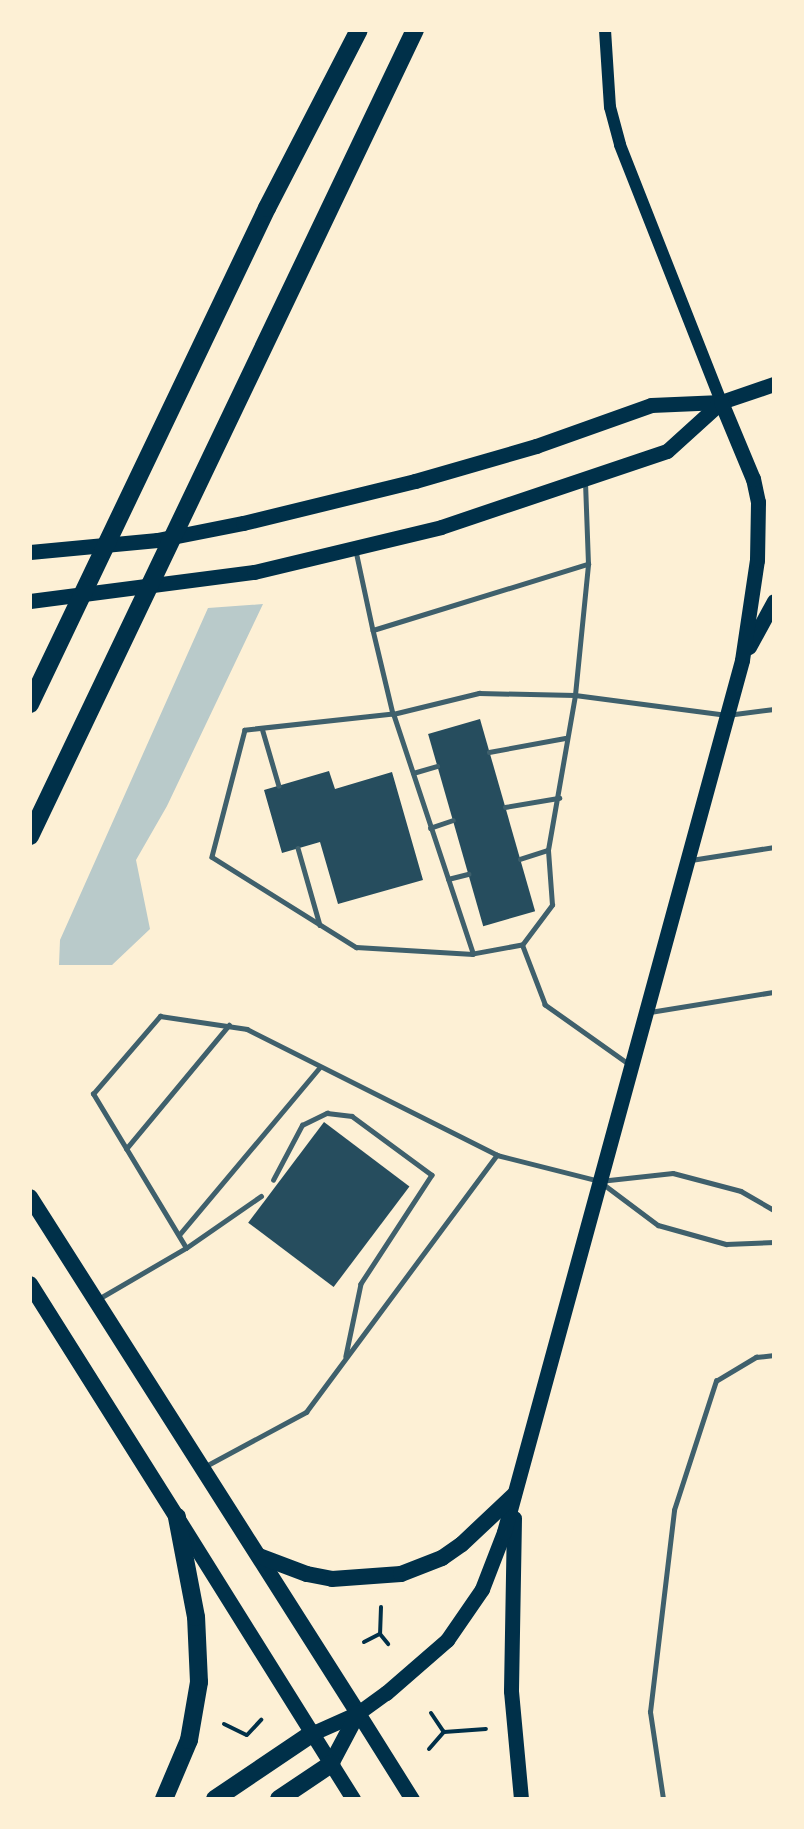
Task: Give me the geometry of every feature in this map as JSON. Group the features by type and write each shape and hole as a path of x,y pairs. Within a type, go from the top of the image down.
{"highway":[{"path":"30,704 267,208 359,30"},
{"path":"30,836 415,30"},
{"path":"30,1197 98,1299 358,1713 331,1764 279,1799"},
{"path":"30,1284 177,1517 196,1617 199,1682 189,1740 164,1799"},
{"path":"259,1556 307,1574 332,1579 401,1574 442,1558 462,1544 514,1495"},
{"path":"215,1799 312,1733"}],"main road":[{"path":"312,1733 358,1713 415,1671 465,1616 495,1560 647,1013 742,660 757,560 758,502 746,458 721,402 620,145 610,107 605,30"},
{"path":"30,552 157,540 243,523 437,475 536,446 651,405 721,402 774,384"},
{"path":"30,601 222,577 355,549 441,527 668,452 721,402"},
{"path":"742,660 774,601"},
{"path":"514,1495 511,1691 521,1799"},
{"path":"177,1517 353,1799"},
{"path":"358,1713 412,1799"}],"lane":[{"path":"585,481 588,564 575,695 565,738 559,798 548,850 552,905 522,945 473,954 356,947 212,857 245,730 393,714 479,693 575,695 727,715 774,709"},
{"path":"355,549 393,714 473,954"},
{"path":"373,630 588,564"},
{"path":"262,728 279,786"},
{"path":"489,752 565,738"},
{"path":"413,773 437,766"},
{"path":"505,807 559,798"},
{"path":"430,828 453,820"},
{"path":"298,848 320,925"},
{"path":"687,861 774,848"},
{"path":"520,859 548,850"},
{"path":"448,879 468,874"},
{"path":"522,945 545,1005 632,1067"},
{"path":"647,1013 774,992"},
{"path":"186,1248 93,1094 160,1016 247,1029 496,1155 600,1181 673,1173 741,1191 774,1210"},
{"path":"126,1149 229,1025"},
{"path":"179,1235 320,1066"},
{"path":"273,1180 302,1125 327,1113 352,1116 432,1175 361,1284 346,1359"},
{"path":"203,1467 306,1412 496,1155"},
{"path":"600,1181 658,1225 726,1244 774,1242"},
{"path":"98,1299 186,1248 261,1196"},
{"path":"663,1799 650,1712 674,1510 716,1381 756,1357 774,1355"}],"path":[{"path":"381,1607 380,1634 388,1644"},
{"path":"364,1642 380,1634"},
{"path":"431,1713 444,1732"},
{"path":"224,1724 248,1735 261,1720"},
{"path":"429,1749 444,1732 486,1728"}],"shaded area":[{"path":"263,604 167,806 136,860 150,929 112,965 59,965 60,940 208,608"}],"building":[{"path":"480,719 535,911 483,926 428,734"},
{"path":"329,771 335,789 392,772 423,880 338,904 320,842 282,853 264,790"},
{"path":"324,1122 409,1186 334,1287 248,1223"}]}
